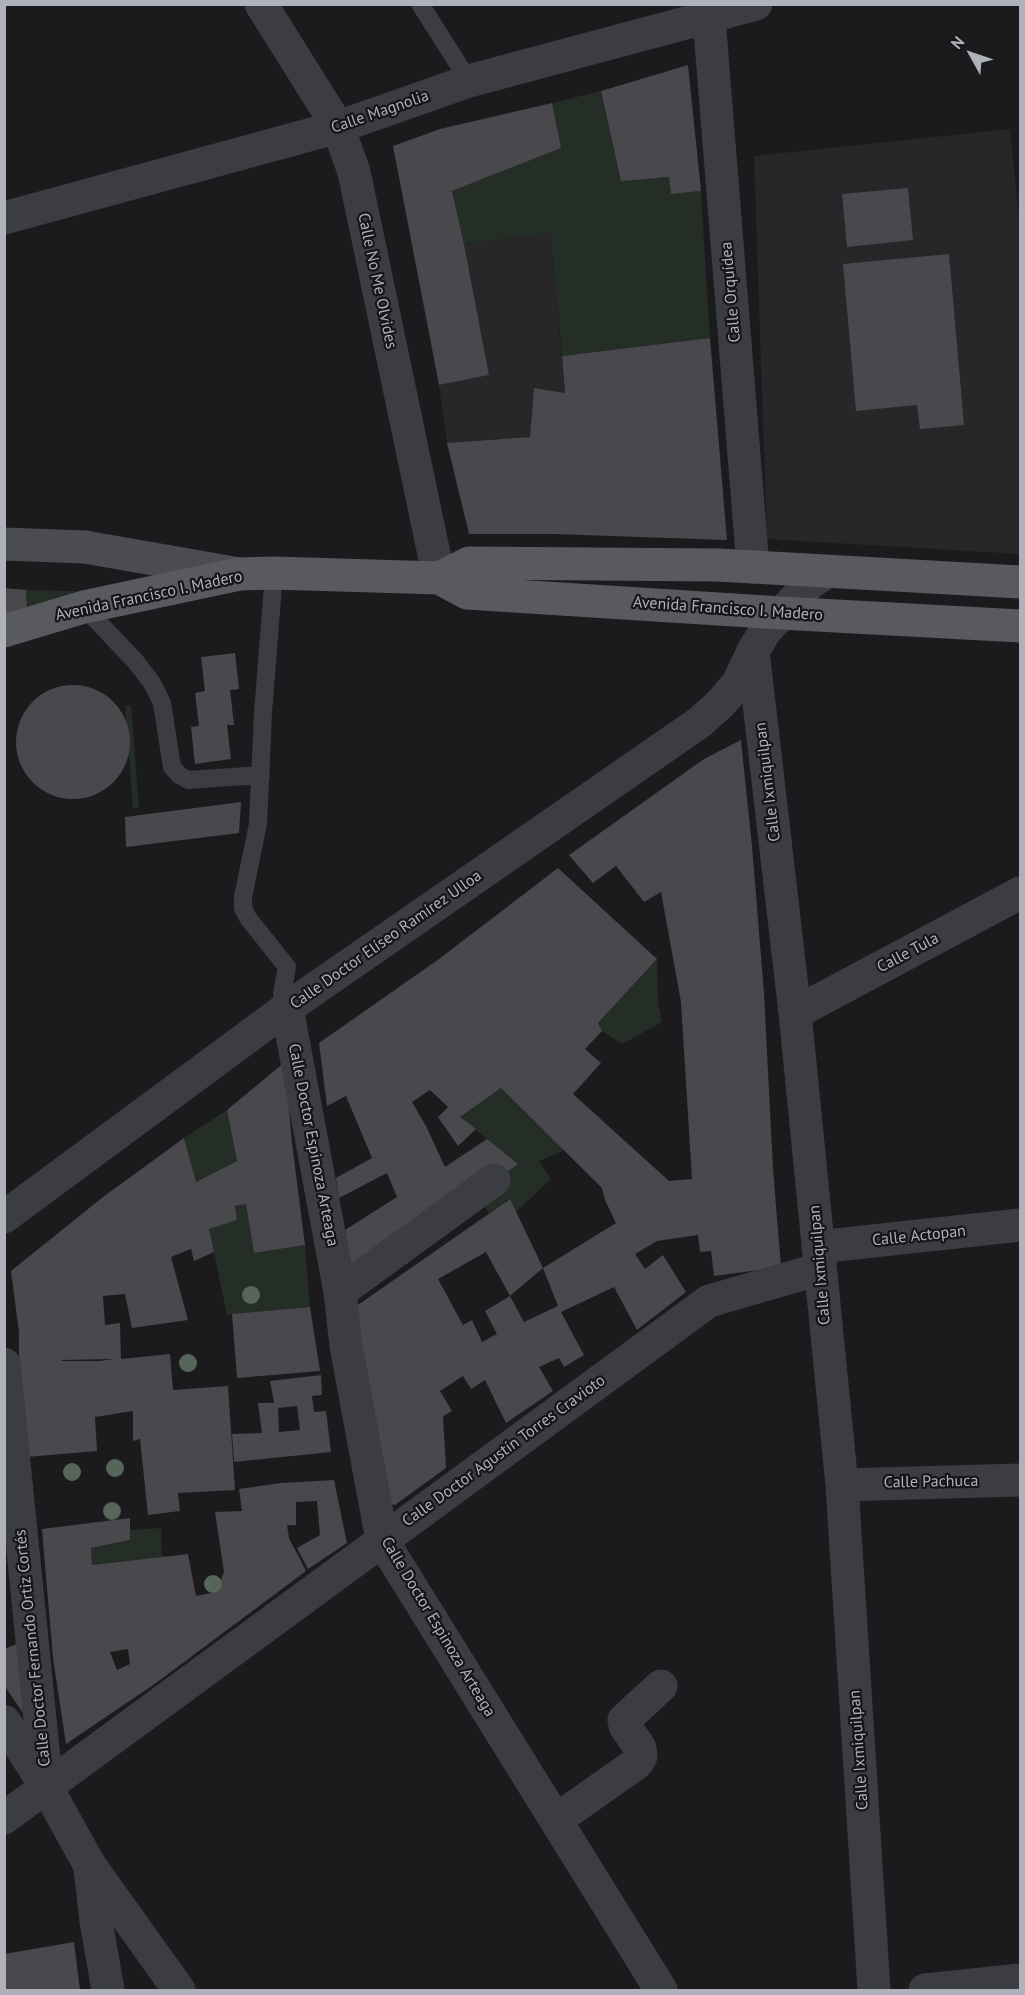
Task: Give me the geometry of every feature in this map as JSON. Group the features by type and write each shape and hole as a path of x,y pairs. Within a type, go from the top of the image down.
{"main road":[{"name":"Avenida Francisco I. Madero","path":"439,578 469,563 718,565 1020,582"},
{"path":"716,608 718,565"},
{"name":"Avenida Francisco I. Madero","path":"4,631 84,607 238,574 274,573 439,578 467,593 1020,626"}],"street":[{"name":"Calle No Me Olvides","path":"261,4 338,127 354,172 439,578"},
{"name":"Calle Magnolia","path":"4,218 338,127 470,81 756,4"},
{"name":"Calle Orquídea","path":"709,18 753,567"},
{"path":"4,544 85,547 238,574"},
{"path":"753,651 766,630 781,613 810,583 827,572"},
{"name":"Calle Doctor Elíseo Ramírez Ulloa","path":"4,1216 287,1008 700,722 721,704 738,683 753,651"},
{"name":"Calle Ixmiquilpan","path":"753,651 795,1013 842,1485 874,1990"},
{"name":"Calle Tula","path":"795,1013 1020,893"},
{"name":"Calle Doctor Espinoza Arteaga","path":"287,1008 340,1292 346,1346 382,1540 661,1990"},
{"path":"340,1292 494,1180"},
{"name":"Calle Actopan","path":"819,1258 1020,1225"},
{"name":"Calle Doctor Agustín Torres Cravioto","path":"4,1818 709,1301 819,1258"},
{"name":"Calle Doctor Fernando Ortiz Cortés","path":"4,1364 47,1788"},
{"name":"Calle Pachuca","path":"842,1485 1020,1480"},
{"path":"556,1821 637,1763 641,1756 640,1748 625,1726 624,1720 661,1686"},
{"path":"4,1721 47,1788 89,1864 179,1990"},
{"path":"89,1864 108,1990"},
{"path":"925,1990 1020,1980"}],"lane":[{"path":"420,4 470,81"},
{"path":"274,573 258,824 243,897 243,909 287,967 282,994 287,1008"},
{"path":"84,607 136,662 152,683 162,703 172,767 179,776 188,780 261,775"}],"shaded area":[{"path":"601,91 621,180 669,177 672,194 701,191 710,338 562,356 550,233 464,244 452,191 560,148 552,103"},
{"path":"1010,129 1020,231 1020,554 767,539 754,156"},
{"path":"550,233 565,393 534,388 530,437 447,443 439,385 489,375 464,244"},
{"path":"26,590 108,592 27,608"},
{"path":"131,705 139,808 133,808 125,706"},
{"path":"657,959 658,1002 662,1022 622,1044 602,1031 598,1023"},
{"path":"501,1088 565,1150 539,1161 551,1179 516,1212 509,1199 489,1213 476,1194 517,1164 460,1117"},
{"path":"227,1110 237,1161 196,1182 184,1138"},
{"path":"246,1204 254,1253 305,1245 310,1307 227,1315 209,1229 237,1220 235,1206"},
{"path":"161,1528 162,1557 92,1565 91,1548 130,1540 130,1530"}],"building":[{"path":"688,65 701,191 671,194 669,177 621,181 601,91"},
{"path":"552,103 561,148 452,191 489,375 439,385 393,146 440,129"},
{"path":"908,188 913,240 847,247 842,194"},
{"path":"949,254 964,425 920,429 917,405 856,411 843,264"},
{"path":"710,338 727,540 553,534 469,534 447,443 530,437 534,388 565,393 562,356"},
{"path":"4,588 26,590 27,608 4,614"},
{"path":"235,653 239,689 230,690 234,725 227,725 231,759 195,764 191,727 199,726 195,693 205,691 201,657"},
{"path":"73,685 95,690 113,702 125,720 130,742 125,764 113,782 95,794 73,799 51,794 33,782 21,764 16,742 21,720 33,702 51,690"},
{"path":"741,740 764,993 773,1169 781,1267 714,1276 711,1251 700,1252 698,1235 657,1241 635,1254 645,1269 663,1255 686,1292 637,1330 614,1287 561,1312 584,1355 564,1367 559,1358 539,1367 553,1391 506,1423 485,1380 471,1389 463,1376 440,1391 452,1411 443,1416 446,1468 395,1505 383,1501 355,1307 510,1199 543,1268 616,1223 602,1188 501,1088 460,1117 476,1129 458,1146 438,1117 448,1107 430,1090 412,1102 445,1167 487,1139 518,1164 353,1283 345,1230 397,1197 387,1173 339,1198 336,1178 372,1158 346,1096 327,1106 319,1043 439,959 558,868 657,959 598,1023 602,1031 585,1049 601,1063 573,1094 669,1181 692,1179 681,1002 661,892 644,902 616,866 593,883 569,855 704,759","holes":["486,1252 510,1296 485,1311 497,1334 482,1342 472,1320 463,1325 438,1279","543,1268 558,1306 524,1322 510,1296"]},
{"path":"241,802 239,833 126,847 125,817"},
{"path":"285,1062 292,1143 305,1245 254,1253 246,1204 235,1206 237,1220 209,1229 214,1252 194,1261 191,1249 171,1257 188,1320 132,1328 125,1294 103,1296 105,1325 120,1323 121,1359 170,1354 173,1390 228,1386 235,1490 178,1493 180,1511 148,1515 140,1439 133,1441 133,1411 95,1417 97,1451 27,1457 19,1361 19,1332 11,1271 103,1197 184,1138 196,1182 237,1161 227,1110","holes":["114,1359 62,1361 62,1360"]},
{"path":"310,1307 320,1371 237,1378 232,1314"},
{"path":"321,1375 322,1395 312,1396 314,1412 326,1411 331,1452 234,1462 232,1434 262,1433 258,1403 274,1403 270,1381","holes":["297,1406 300,1430 279,1432 278,1408"]},
{"path":"334,1480 347,1543 308,1569 297,1548 320,1535 317,1501 296,1502 296,1525 287,1525 289,1538 306,1571 156,1683 66,1744 53,1658 42,1529 130,1518 130,1540 91,1548 92,1565 188,1554 196,1596 216,1592 224,1572 215,1512 242,1511 239,1489 281,1483","holes":["128,1649 130,1664 117,1670 110,1652"]},
{"path":"22,1642 31,1709 23,1713 4,1685 4,1649"},
{"path":"74,1942 80,1990 4,1990 4,1954"}]}
